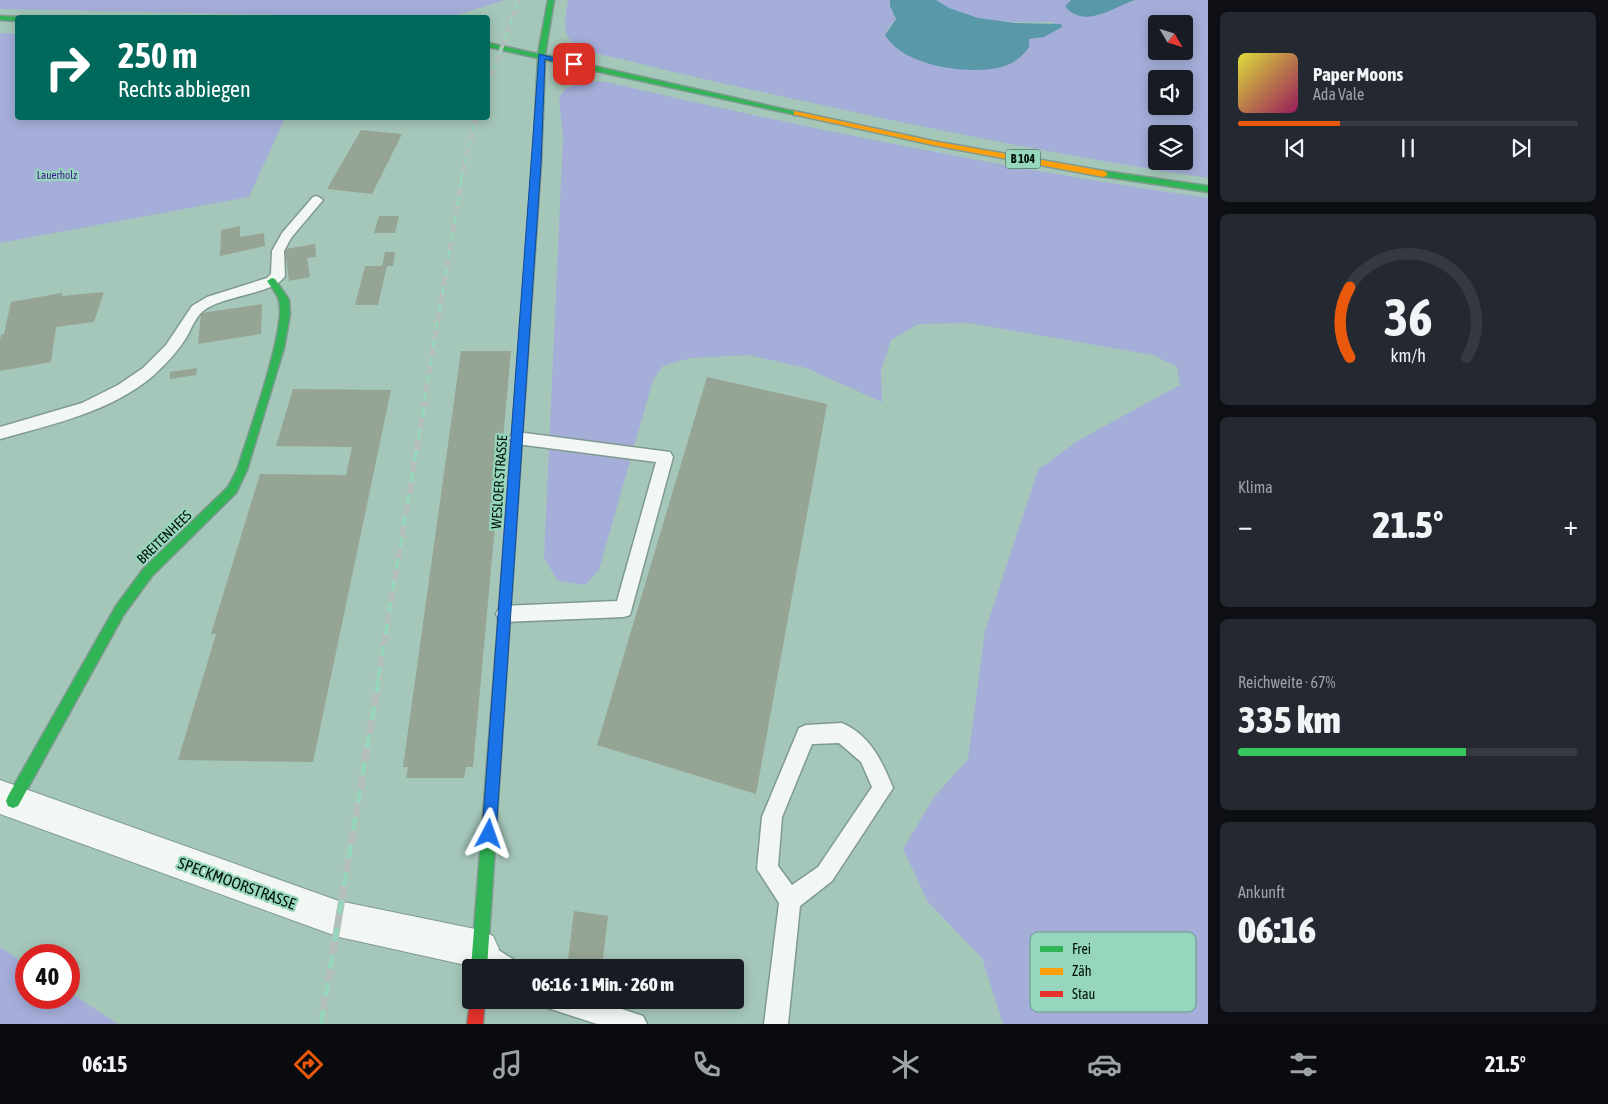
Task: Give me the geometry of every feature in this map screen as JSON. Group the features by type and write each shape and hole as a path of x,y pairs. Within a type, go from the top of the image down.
{"street":[{"name":"WESLOER STRASSE","path":"488,959 505,614 536,173 542,56 547,16 552,0"},
{"path":"0,18 15,19"},
{"name":"B 104","path":"490,45 932,143 1091,172 1208,189"},
{"name":"BREITENHEES","path":"7,799 120,610 148,572 232,490 242,470 279,348 285,314 284,300 272,281"},
{"name":"SPECKMOORSTRASSE","path":"7,799 339,919 481,959"},
{"path":"475,1024 476,1009"}],"lane":[{"path":"0,433 86,408 122,389 148,372 172,349 197,309 212,300 272,281 278,276 278,250 286,236 317,200"},
{"path":"505,614 624,609 665,457 517,438"},
{"path":"776,1024 790,900 767,869 772,817 806,735 842,733 868,755 883,788 825,874 790,900"},
{"path":"586,1009 635,1024"}],"green space":[{"path":"0,0 505,0 456,15 297,15 0,9"},
{"path":"568,0 890,0 890,6 896,19 886,31 965,69 1002,67 1028,39 1035,38 1054,22 992,21 961,14 947,8 936,0 1071,0 1065,6 1127,3 1135,0 1208,0 1208,178 1156,170 1193,170 1193,125 1148,125 1148,169 1091,159 860,113 602,55 588,51 571,41 566,30 565,18"},
{"name":"Lauerholz","path":"0,33 15,34 15,120 284,120 249,197 0,243"},
{"path":"589,81 606,82 830,131 981,161 1208,198 1208,1024 1003,1024 982,958 928,902 903,849 934,797 968,759 985,631 1038,470 1077,441 1180,385 1177,367 1153,355 969,323 918,324 891,340 881,370 882,402 806,368 749,355 691,358 663,366 653,380 599,570 585,585 558,581 544,558 563,137 559,97 566,88"},
{"path":"0,947 15,957 15,1009 80,1009 80,999 118,1024 0,1024"}],"shaded area":[{"path":"890,0 936,0 949,8 978,18 1015,23 1061,24 1062,27 1044,37 1029,39 1027,50 1006,66 972,70 955,69 921,61 907,55 894,46 885,35 896,19 890,6"},
{"path":"1071,0 1135,0 1099,15 1081,16 1072,13 1065,6"}],"building":[{"path":"361,130 402,134 372,194 327,189"},
{"path":"379,216 399,216 395,233 374,233"},
{"path":"240,226 240,237 264,233 265,246 220,256 221,230"},
{"path":"315,244 316,257 307,258 310,277 289,281 285,249"},
{"path":"385,252 395,252 393,266 387,266 378,305 355,305 365,266 382,266"},
{"path":"104,292 94,322 56,327 51,362 0,371 0,341 1,335 4,334 11,302 62,293 62,296"},
{"path":"262,304 261,334 198,344 201,313"},
{"path":"461,351 511,351 473,767 466,767 464,778 406,778 408,767 403,767"},
{"path":"197,368 196,375 170,379 170,372"},
{"path":"707,377 827,404 756,794 597,745"},
{"path":"293,389 391,390 313,762 178,760 216,634 211,634 260,474 346,475 352,447 276,446"},
{"path":"574,911 608,916 603,959 568,959"}],"railway":[{"path":"490,80 519,0"},
{"path":"461,179 476,120"},
{"path":"424,401 462,178"},
{"path":"378,678 425,400"},
{"path":"321,1024 379,677"}],"traffic: fast":[{"path":"519,410 537,163 541,60 551,0"},
{"path":"0,18 15,19"},
{"path":"490,45 797,113"},
{"path":"1104,174 1208,189"},
{"path":"13,801 120,610 148,572 232,490 242,470 279,348 285,314 284,300 272,281"},
{"path":"480,959 501,663"}],"traffic: slow":[{"path":"797,113 933,143 1104,174"},
{"path":"501,663 519,410"}],"traffic: jam":[{"path":"475,1024 476,1009"}],"route":[{"path":"489,834 537,163 542,56 574,64"}]}
